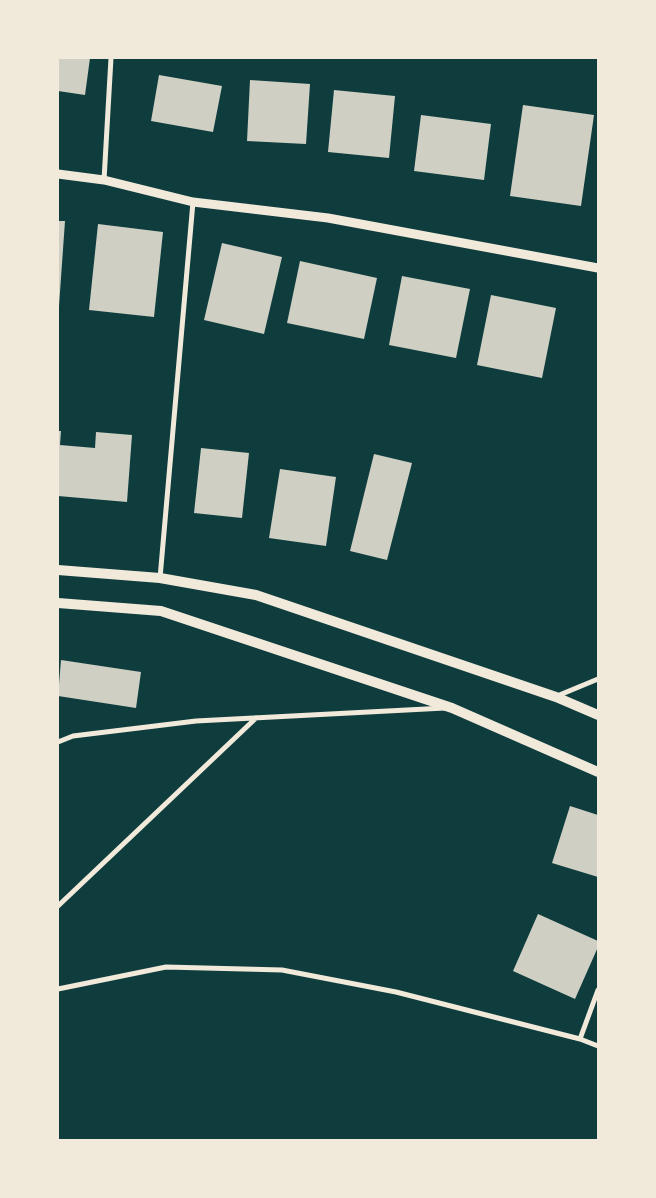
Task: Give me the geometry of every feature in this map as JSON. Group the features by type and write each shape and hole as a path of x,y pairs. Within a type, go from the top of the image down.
{"main road":[{"path":"58,570 160,578 256,595 556,697 598,715"},
{"path":"58,603 161,611 452,708 598,772"}],"street":[{"path":"104,180 111,58"},
{"path":"58,174 104,180 193,202 328,218 598,268"},
{"path":"160,578 193,202"},
{"path":"556,697 598,680"},
{"path":"58,742 73,736 187,722 452,708"},
{"path":"58,906 257,718"},
{"path":"58,988 166,966 282,970 396,992 580,1039 598,1046"},
{"path":"580,1039 598,990"}],"building":[{"path":"58,58 90,58 85,95 58,91"},
{"path":"159,75 222,86 213,132 151,121"},
{"path":"250,80 310,84 306,144 247,141"},
{"path":"334,90 395,96 389,158 328,152"},
{"path":"523,105 594,115 581,206 510,196"},
{"path":"421,115 491,124 484,180 414,171"},
{"path":"58,221 65,221 59,306 58,306"},
{"path":"98,224 163,232 154,317 89,310"},
{"path":"222,243 282,257 264,334 204,320"},
{"path":"300,261 377,278 364,339 287,323"},
{"path":"402,276 470,289 456,358 389,345"},
{"path":"491,295 556,308 542,378 477,365"},
{"path":"58,431 61,431 60,445 95,448 96,432 132,435 127,502 58,496"},
{"path":"201,448 249,453 242,518 194,513"},
{"path":"374,454 412,463 387,560 350,551"},
{"path":"280,469 336,477 326,546 269,538"},
{"path":"61,660 141,672 136,708 58,696"},
{"path":"570,806 598,815 598,877 552,863"},
{"path":"538,914 598,941 598,947 575,999 513,971"}]}
